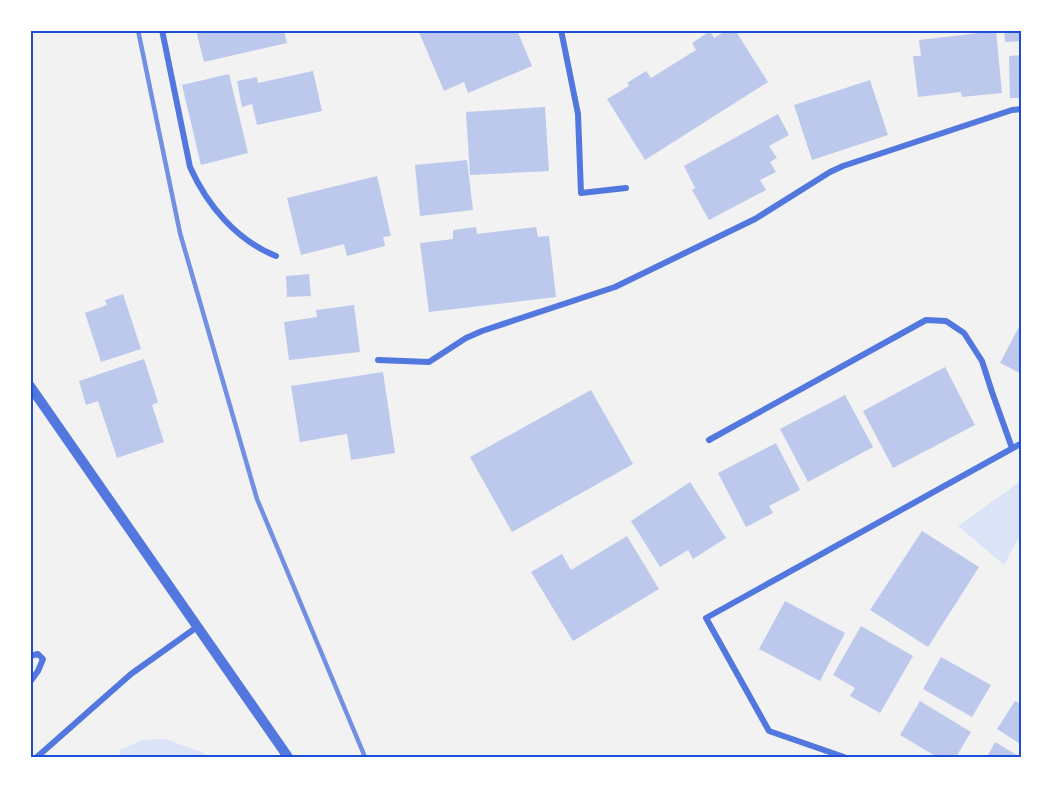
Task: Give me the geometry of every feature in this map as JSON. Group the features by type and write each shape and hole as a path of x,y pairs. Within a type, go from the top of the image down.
{"street":[{"path":"162,30 190,167 198,185 215,210 244,239 258,249 276,256"},
{"path":"561,30 578,114 581,193 626,188"},
{"path":"378,360 429,362 466,338 482,331 615,287 652,270 755,219 843,166 1012,110 1022,109"},
{"path":"709,440 926,320 946,321 964,333 982,360 1012,448"},
{"path":"30,386 288,757"},
{"path":"844,757 769,731 706,618 1022,443"},
{"path":"37,757 131,674 197,627"},
{"path":"30,656 38,654 43,659 30,682"}],"shaded area":[{"path":"1022,480 1022,532 1004,565 958,526"},
{"path":"165,739 202,752 206,757 121,757 120,750 142,740"}],"building":[{"path":"196,30 284,30 287,43 204,62"},
{"path":"418,30 517,30 532,66 468,93 464,82 444,91"},
{"path":"727,30 735,30 768,82 645,160 607,99 629,86 627,83 646,71 651,78 696,50 692,43 710,31 714,38"},
{"path":"1004,30 1022,30 1022,41 1005,42"},
{"path":"996,31 1002,93 962,97 961,92 918,97 913,56 921,56 919,40"},
{"path":"1022,55 1022,98 1010,98 1009,56"},
{"path":"313,71 322,111 257,125 252,104 242,107 237,81 257,77 258,83"},
{"path":"229,74 248,153 201,165 182,85"},
{"path":"870,80 888,135 812,160 794,105"},
{"path":"545,107 549,171 470,175 466,112"},
{"path":"778,114 789,135 769,146 777,158 770,162 776,172 760,180 766,190 709,220 692,190 695,188 684,166"},
{"path":"467,160 473,210 420,216 415,165"},
{"path":"377,176 391,236 383,237 385,246 347,256 344,244 301,255 287,198"},
{"path":"476,227 477,234 536,227 538,237 549,236 556,297 429,312 420,243 453,239 453,230"},
{"path":"309,274 311,296 287,297 286,276"},
{"path":"123,294 141,349 101,362 85,313 107,305 105,300"},
{"path":"354,305 360,352 289,360 284,322 317,317 316,310"},
{"path":"1022,321 1022,374 1000,363"},
{"path":"144,359 158,402 152,405 164,442 117,458 98,401 86,405 79,381"},
{"path":"945,367 975,425 893,468 863,411"},
{"path":"383,372 395,453 351,460 347,434 300,442 291,386"},
{"path":"591,390 633,464 512,532 470,457"},
{"path":"845,395 873,447 808,482 780,429"},
{"path":"776,443 800,490 769,506 773,513 746,527 718,473"},
{"path":"690,482 726,538 693,559 688,550 660,567 631,521"},
{"path":"922,531 979,567 928,647 870,610"},
{"path":"627,536 659,589 573,641 531,572 562,554 571,570"},
{"path":"785,601 845,633 820,681 759,649"},
{"path":"861,626 913,656 880,713 850,696 855,688 833,675"},
{"path":"941,657 991,685 972,717 923,689"},
{"path":"920,701 971,732 956,757 937,757 900,735"},
{"path":"1015,701 1022,705 1022,745 997,729"},
{"path":"995,742 1020,757 987,757"}],"railway":[{"path":"138,30 180,233 257,499 365,757"}]}
